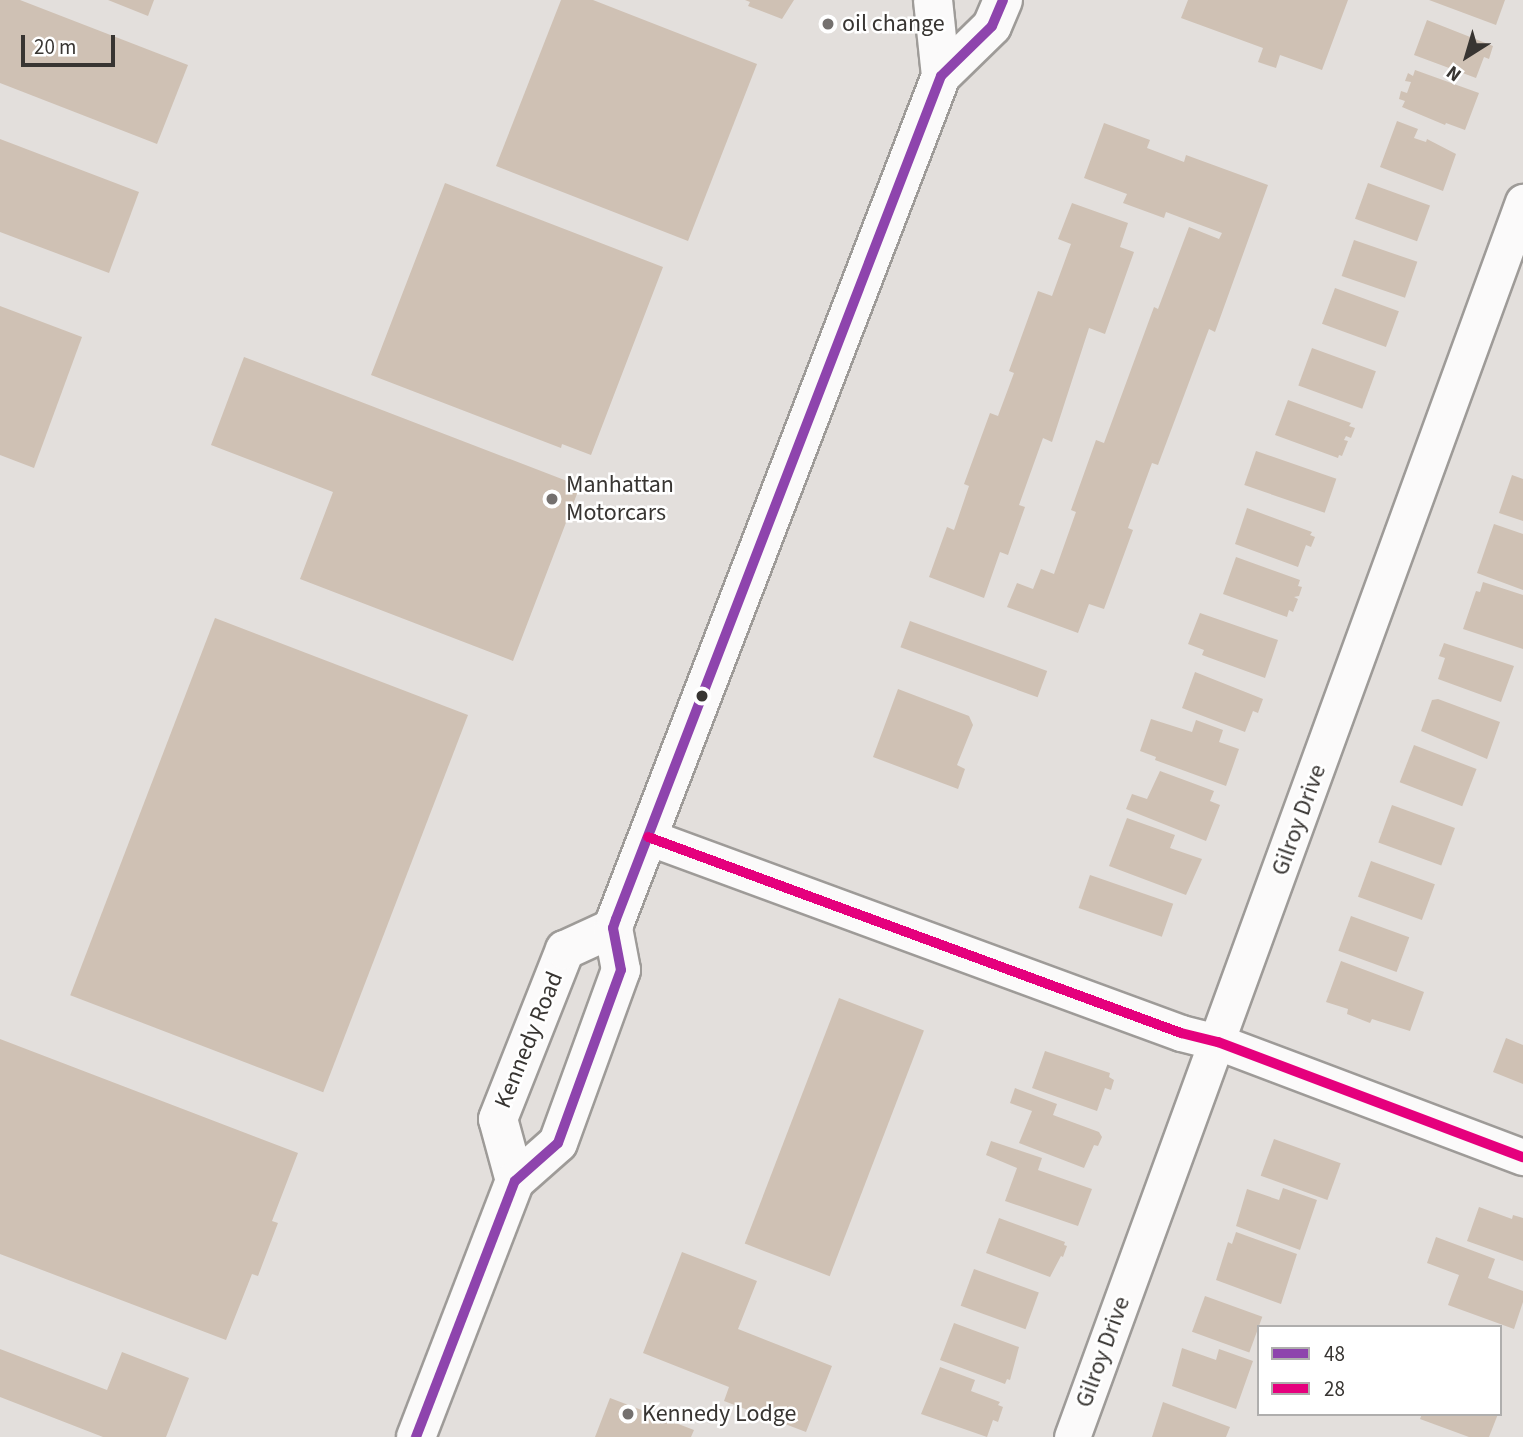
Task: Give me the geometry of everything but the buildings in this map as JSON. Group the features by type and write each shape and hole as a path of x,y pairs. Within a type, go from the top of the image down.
{"main road":[{"path":"933,0 941,76"},
{"path":"416,1437 516,1181 558,1143 621,970 613,928 941,76 992,26 1003,0"},
{"name":"Kennedy Road","path":"516,1181 498,1119 565,950 613,928"}],"street":[{"name":"Gilroy Drive","path":"1072,1437 1523,202"},
{"path":"648,837 1168,1029 1218,1042 1523,1157"}],"transit line":[{"name":"48","path":"416,1437 515,1181 558,1143 621,970 613,928 616,919 941,76 992,26 1003,0"},
{"name":"28","path":"648,837 1181,1033 1218,1042 1523,1157"}],"place":[{"name":"oil change","path":"828,24"},
{"name":"Manhattan Motorcars","path":"552,499"},
{"name":"Kennedy Lodge","path":"628,1414"}]}
